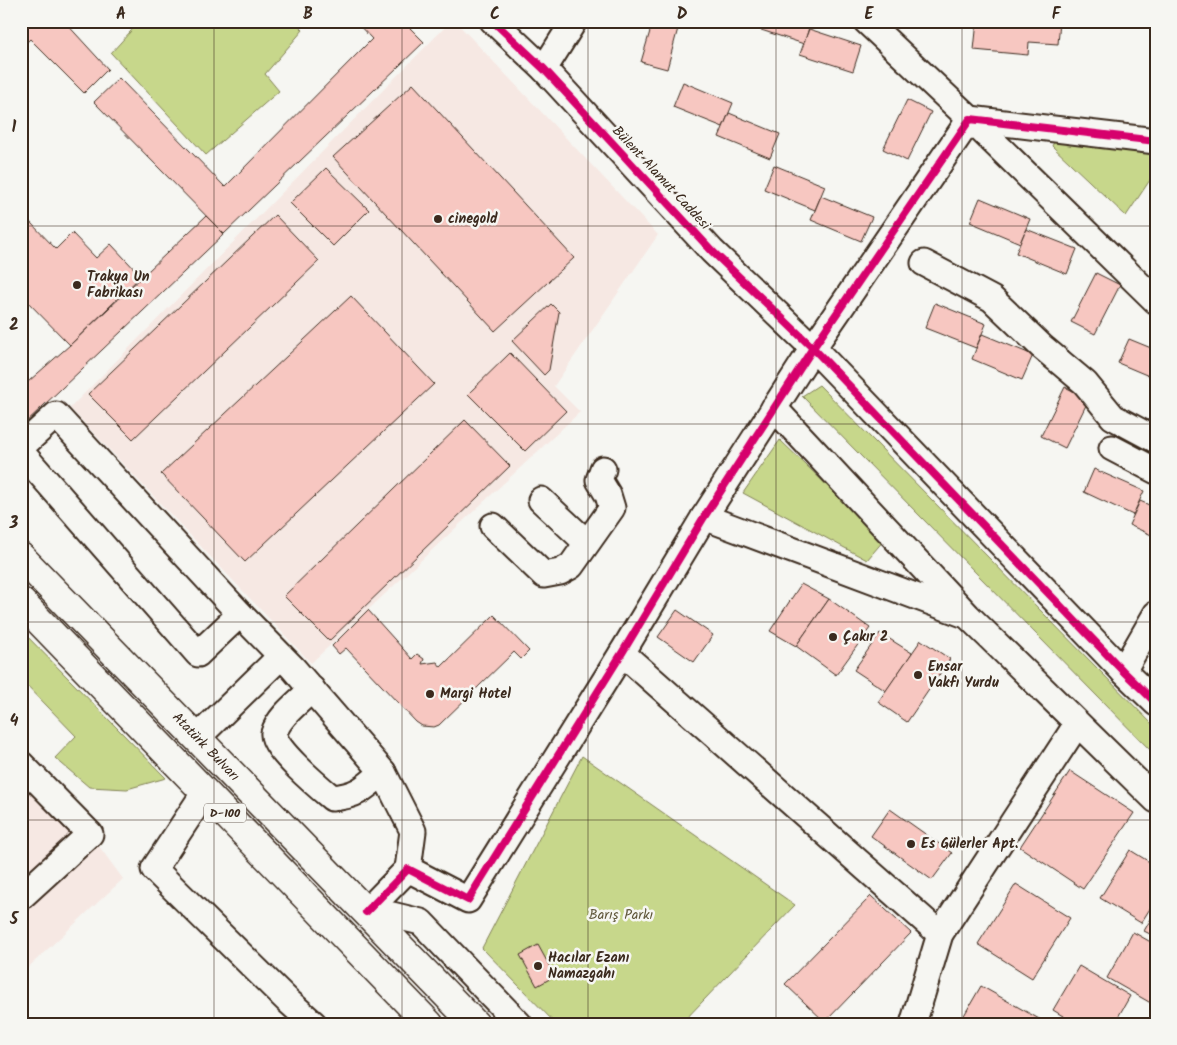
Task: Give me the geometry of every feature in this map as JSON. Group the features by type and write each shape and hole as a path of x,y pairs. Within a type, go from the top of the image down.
{"main road":[{"name":"Atatürk Bulvarı","path":"21,557 475,1024"},
{"name":"D-100","path":"21,602 429,1024"}],"street":[{"name":"Bülent Alamut Caddesi","path":"493,21 544,69 712,252 813,348 1156,703"},
{"path":"544,69 574,21"},
{"path":"866,21 970,119 1156,301"},
{"path":"970,119 1156,141"},
{"path":"408,868 468,900 622,653 704,516 813,348 970,119"},
{"path":"924,263 992,300 1085,384 1113,417 1156,440"},
{"path":"774,408 968,616 1156,800"},
{"path":"21,447 56,415 312,689 383,772 413,831 408,868 366,912"},
{"path":"1112,448 1156,471"},
{"path":"21,452 198,654 240,614"},
{"path":"493,526 544,575 560,572 571,566 586,542 612,508 608,494 599,480 603,469"},
{"path":"541,500 586,542"},
{"path":"704,516 968,616"},
{"path":"1123,671 1156,614"},
{"path":"622,653 940,934"},
{"path":"197,738 281,656"},
{"path":"312,689 280,722 274,735 275,743 332,798 348,797 362,791 383,772"},
{"path":"913,1024 940,934 1077,724"},
{"path":"21,764 90,834 21,897"},
{"path":"205,792 154,869 314,1024"},
{"path":"366,912 392,915 421,922 519,1024"}],"shaded area":[{"path":"451,21 455,21 658,235 554,386 580,412 311,663 70,408"},
{"path":"21,764 90,834 123,879 21,974"}],"green space":[{"path":"140,21 294,21 303,30 265,74 279,91 206,155 111,53"},
{"path":"1058,134 1156,143 1156,171 1126,216 1052,146"},
{"path":"819,385 1156,728 1156,756 802,396"},
{"path":"780,440 884,540 867,560 743,493"},
{"path":"21,630 166,778 127,789 89,787 55,758 76,736 21,679"},
{"name":"Barış Parkı","path":"582,756 795,905 681,1024 556,1024 482,948"}],"building":[{"path":"21,21 64,21 108,69 84,93 30,39 21,48"},
{"path":"355,21 403,21 424,42 224,234 94,102 119,78 225,187 372,39"},
{"path":"653,21 680,21 667,69 641,62"},
{"path":"753,21 811,21 804,44 752,27"},
{"path":"977,21 1060,21 1058,44 1029,42 1028,55 974,50"},
{"path":"809,29 861,46 853,71 800,54"},
{"path":"683,82 733,103 723,127 673,107"},
{"path":"413,84 574,258 495,331 333,157"},
{"path":"907,100 931,112 907,161 883,149"},
{"path":"729,113 780,134 770,158 719,137"},
{"path":"774,165 825,186 815,210 764,189"},
{"path":"326,168 369,210 333,246 290,203"},
{"path":"821,196 872,217 861,241 811,220"},
{"path":"980,198 1030,219 1020,243 970,222"},
{"path":"275,215 319,261 133,439 88,394"},
{"path":"206,216 224,234 21,427 21,388 70,345"},
{"name":"Trakya Un Fabrikası","path":"30,222 56,249 72,233 96,258 111,244 141,276 70,345 21,295 21,230"},
{"path":"1026,229 1077,249 1067,274 1016,253"},
{"path":"1096,273 1120,285 1095,334 1071,322"},
{"path":"351,296 434,384 245,562 161,474"},
{"path":"935,303 986,324 976,348 925,328"},
{"path":"551,304 559,312 549,370 544,375 512,341"},
{"path":"982,334 1033,355 1022,380 972,359"},
{"path":"1129,339 1156,350 1156,379 1118,363"},
{"path":"510,353 566,411 525,451 468,394"},
{"path":"1065,387 1089,399 1065,448 1041,436"},
{"path":"465,420 510,466 329,641 284,596"},
{"path":"1094,469 1144,491 1133,515 1084,492"},
{"path":"1140,501 1156,508 1156,537 1129,525"},
{"path":"801,584 829,599 796,646 770,631"},
{"name":"Çakır 2","path":"829,599 870,628 836,675 796,646"},
{"name":"Margi Hotel","path":"368,610 412,659 417,654 424,659 422,664 437,662 441,667 494,615 529,651 521,659 514,652 439,725 434,727 422,726 416,722 346,648 339,654 332,646"},
{"path":"677,610 713,635 694,662 658,637"},
{"path":"880,633 912,653 886,691 854,670"},
{"name":"Ensar Vakfı Yurdu","path":"921,640 950,659 907,722 878,702"},
{"path":"1070,771 1134,813 1083,889 1020,847"},
{"name":"Es Gülerler Apt.","path":"890,809 952,853 932,880 871,836"},
{"path":"1130,850 1156,866 1156,899 1141,923 1100,898"},
{"path":"1016,884 1070,918 1032,978 978,944"},
{"path":"871,896 911,933 825,1022 785,984"},
{"path":"1156,910 1156,937 1144,931"},
{"path":"1133,932 1156,945 1156,1006 1107,978"},
{"name":"Hacılar Ezanı Namazgahı","path":"538,945 555,976 537,986 520,955"},
{"path":"1079,966 1130,996 1114,1024 1076,1024 1053,1010"},
{"path":"981,986 1048,1024 959,1024"}],"cycle path":[{"path":"493,21 544,69 712,251 813,348 1156,703"},
{"path":"366,912 408,869 468,900 622,653 704,517 813,348 970,119 1156,141"}],"place":[{"name":"cinegold","path":"438,219"},
{"name":"Trakya Un Fabrikası","path":"77,285"},
{"name":"Çakır 2","path":"833,637"},
{"name":"Ensar Vakfı Yurdu","path":"918,675"},
{"name":"Margi Hotel","path":"430,694"},
{"name":"Es Gülerler Apt.","path":"911,844"},
{"name":"Hacılar Ezanı Namazgahı","path":"538,966"}]}
